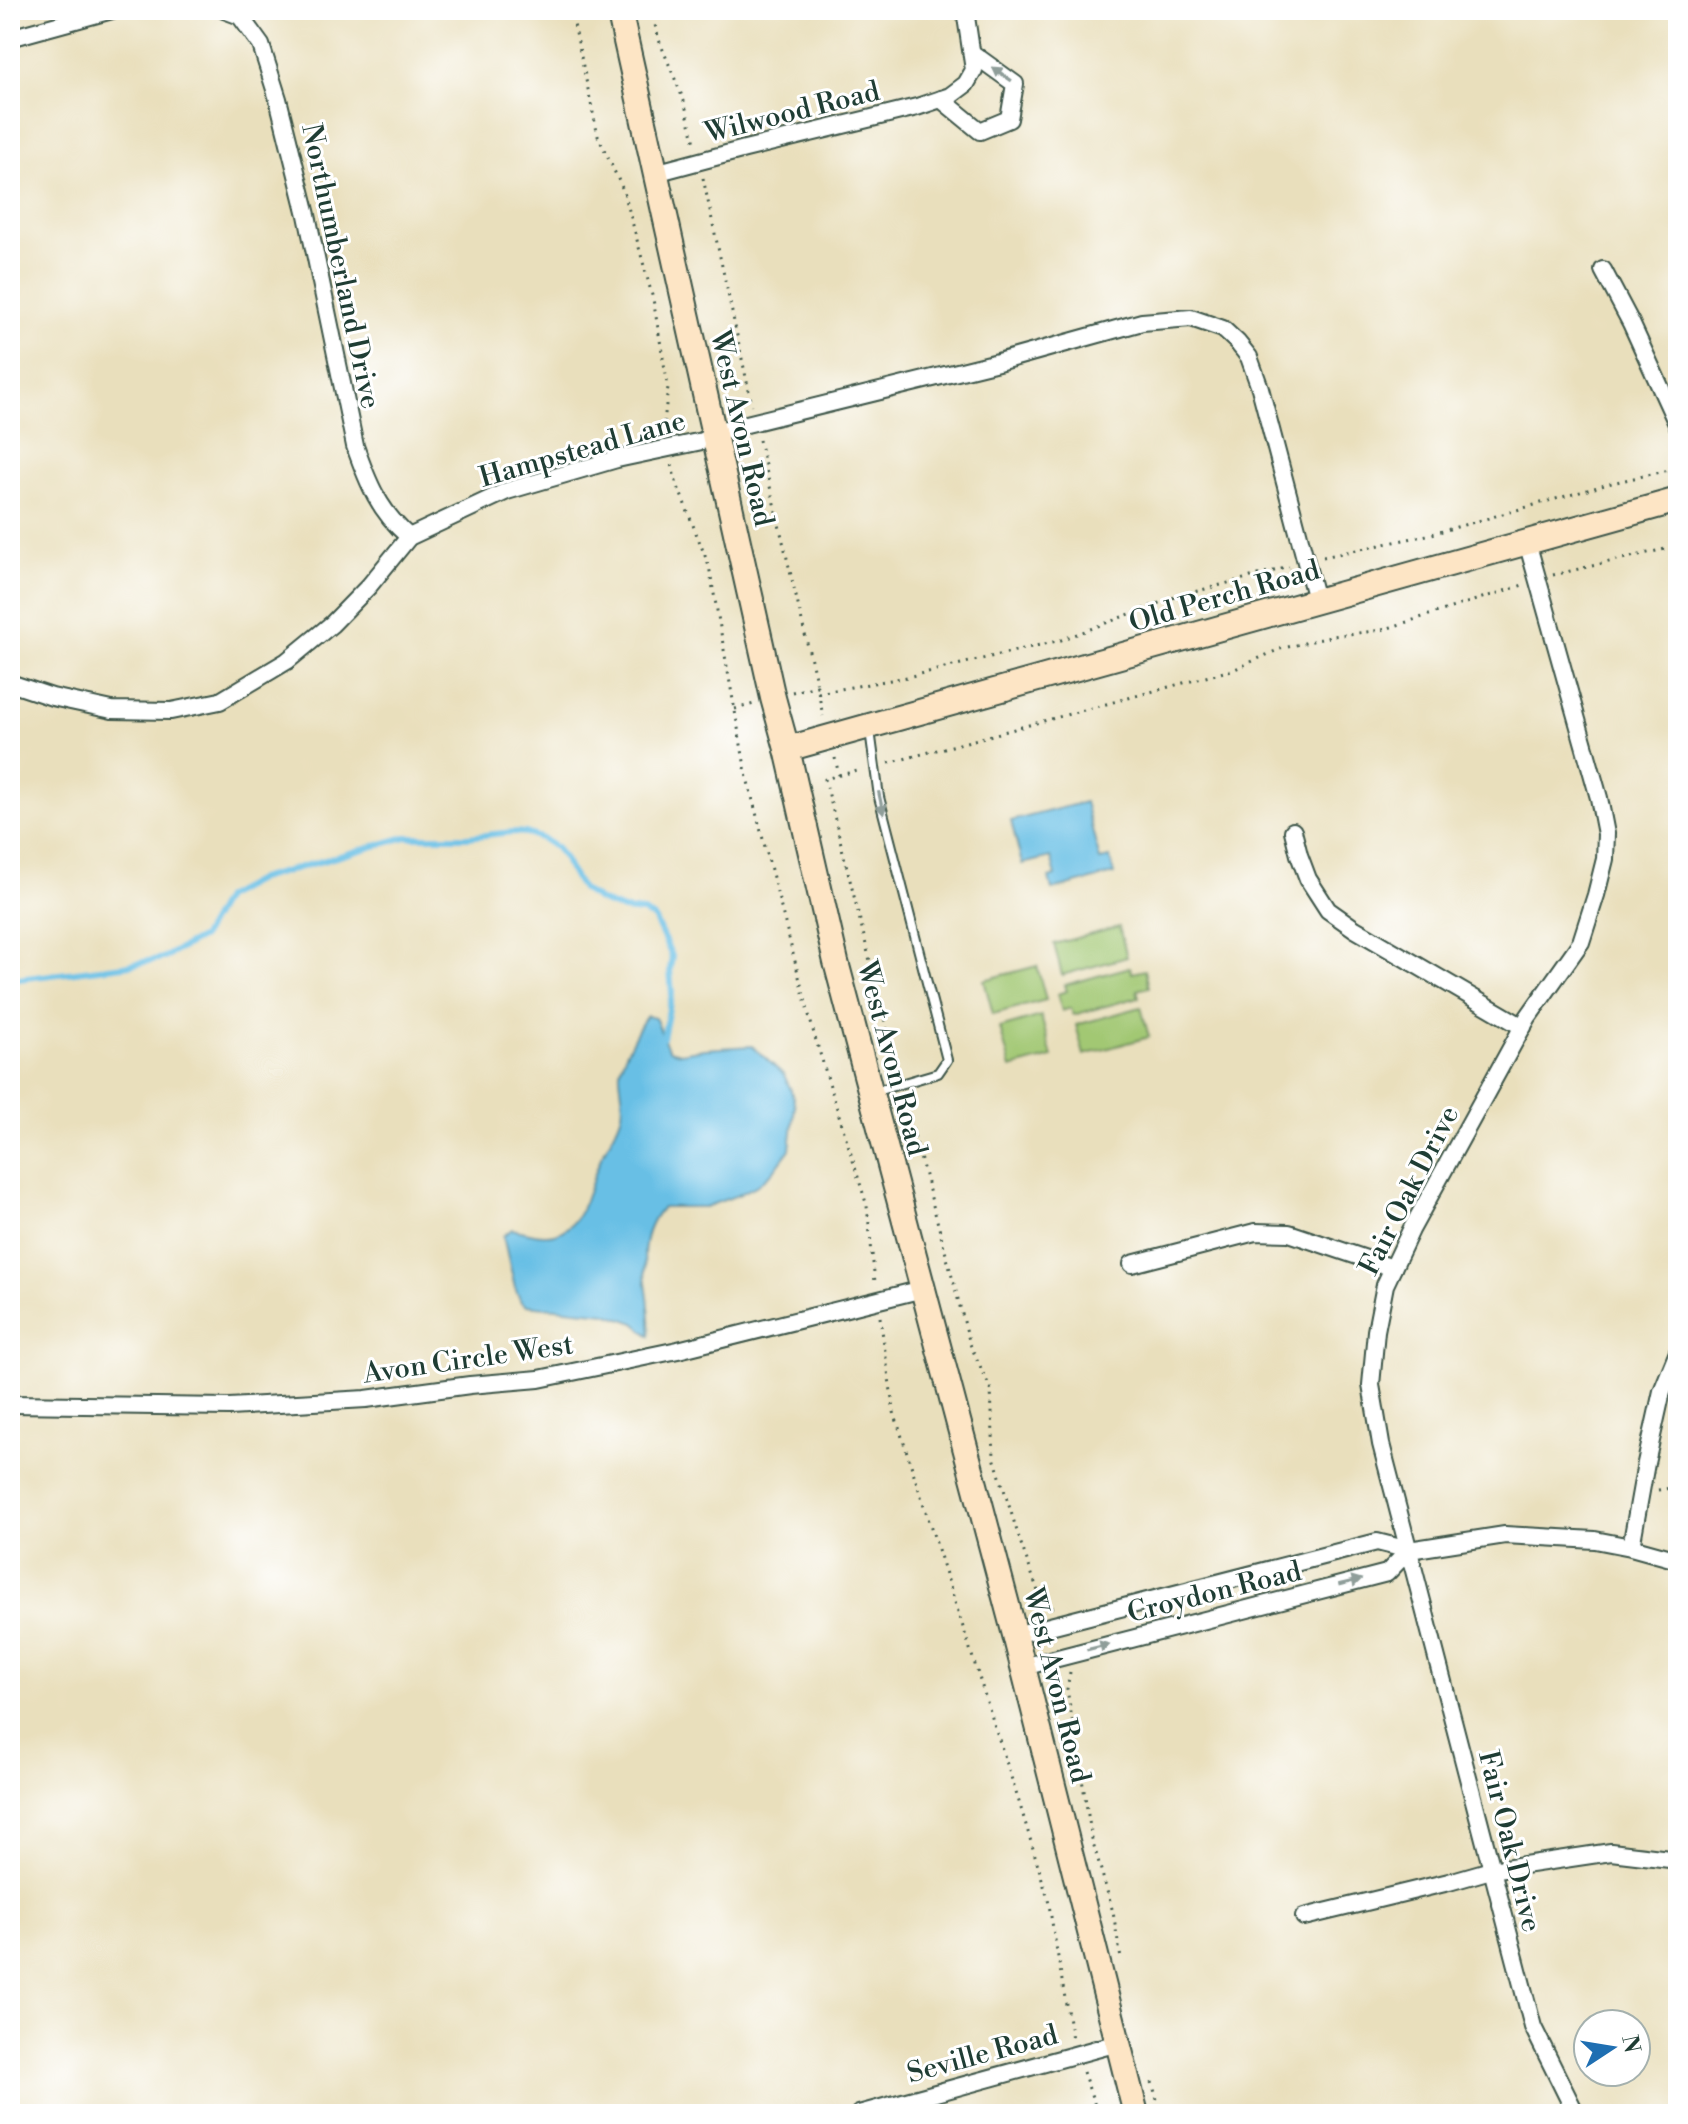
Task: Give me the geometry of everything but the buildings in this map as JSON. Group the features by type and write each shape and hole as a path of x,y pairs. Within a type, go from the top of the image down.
{"street":[{"path":"10,38 112,10"},
{"name":"Northumberland Drive","path":"224,10 240,16 261,45 307,215 355,446 367,481 382,507 393,523 409,537"},
{"name":"West Avon Road","path":"619,10 713,436 822,904 1015,1635 1136,2114"},
{"name":"Wilwood Road","path":"655,173 950,96 966,84 974,70 965,10"},
{"path":"941,99 980,131 1009,119 1015,84 972,53"},
{"path":"1603,270 1678,426"},
{"name":"Hampstead Lane","path":"10,683 52,697 112,710 171,711 220,701 287,661 332,624 369,586 409,537 507,491 617,459 702,441 722,430 998,362 1142,322 1191,318 1223,329 1249,357 1316,600"},
{"name":"Old Perch Road","path":"787,749 1678,500"},
{"name":"Fair Oak Drive","path":"1527,542 1599,798 1606,834 1605,859 1581,942 1523,1027 1411,1230 1385,1285 1376,1331 1371,1385 1381,1444 1533,2027 1576,2114"},
{"path":"1293,831 1308,879 1328,910 1355,929 1523,1027"},
{"path":"1132,1264 1255,1232 1289,1233 1393,1268"},
{"name":"Avon Circle West","path":"10,1404 229,1407 366,1399 539,1379 678,1350 923,1289"},
{"path":"1631,1547 1662,1391 1678,1352"},
{"name":"Croydon Road","path":"1015,1635 1377,1542 1409,1550 1505,1535 1595,1540 1678,1560"},
{"name":"Croydon Road","path":"1023,1667 1387,1573 1409,1550"},
{"path":"1304,1917 1491,1870 1611,1852 1678,1860"},
{"name":"Seville Road","path":"859,2114 1118,2043"}],"lane":[{"path":"870,725 879,797 947,1060 938,1073 871,1092"}],"path":[{"path":"571,10 598,136 624,192 653,299 668,387 664,423 675,479 709,566 747,778 814,1034 867,1206 894,1412 1048,1899 1072,2038 1098,2114"},
{"path":"651,10 659,40 684,101 694,139"},
{"path":"703,176 750,398"},
{"path":"759,437 822,714"},
{"path":"1318,559 1432,534 1612,483 1678,468"},
{"path":"1055,1610 1039,1594 994,1457 991,1390 970,1344 825,779 1235,669 1280,649 1333,636 1382,630 1537,580 1678,546"},
{"path":"818,693 907,677 1061,640 1175,597 1293,566"},
{"path":"793,692 817,686"},
{"path":"735,709 754,704"},
{"path":"834,755 839,775"},
{"path":"1070,1671 1067,1689 1092,1839 1113,1912 1123,1970"},
{"path":"1151,2078 1161,2114"}],"green space":[{"path":"1119,927 1127,957 1062,975 1054,944"},
{"path":"1037,966 1046,1000 993,1014 984,980"},
{"path":"1130,967 1132,973 1145,970 1149,987 1137,990 1139,997 1073,1015 1071,1008 1062,1011 1057,994 1067,991 1065,985"},
{"path":"1141,1007 1149,1037 1084,1055 1076,1025"},
{"path":"1041,1016 1052,1057 1011,1068 1000,1028"}],"water":[{"path":"1085,802 1100,860 1110,858 1114,874 1052,890 1049,878 1056,876 1051,857 1022,864 1011,821"},
{"path":"647,1016 655,1018 669,1050 680,1053 752,1046 784,1075 795,1105 790,1149 772,1173 756,1186 705,1207 663,1207 652,1222 644,1253 650,1336 635,1323 606,1313 521,1302 503,1236 512,1229 539,1235 556,1233 576,1219 620,1119 623,1102 621,1066"}],"waterway":[{"path":"10,980 163,958 202,937 224,898 259,879 406,837 526,833 555,847 582,889 598,900 654,918 672,956 672,994 663,1038"}]}
